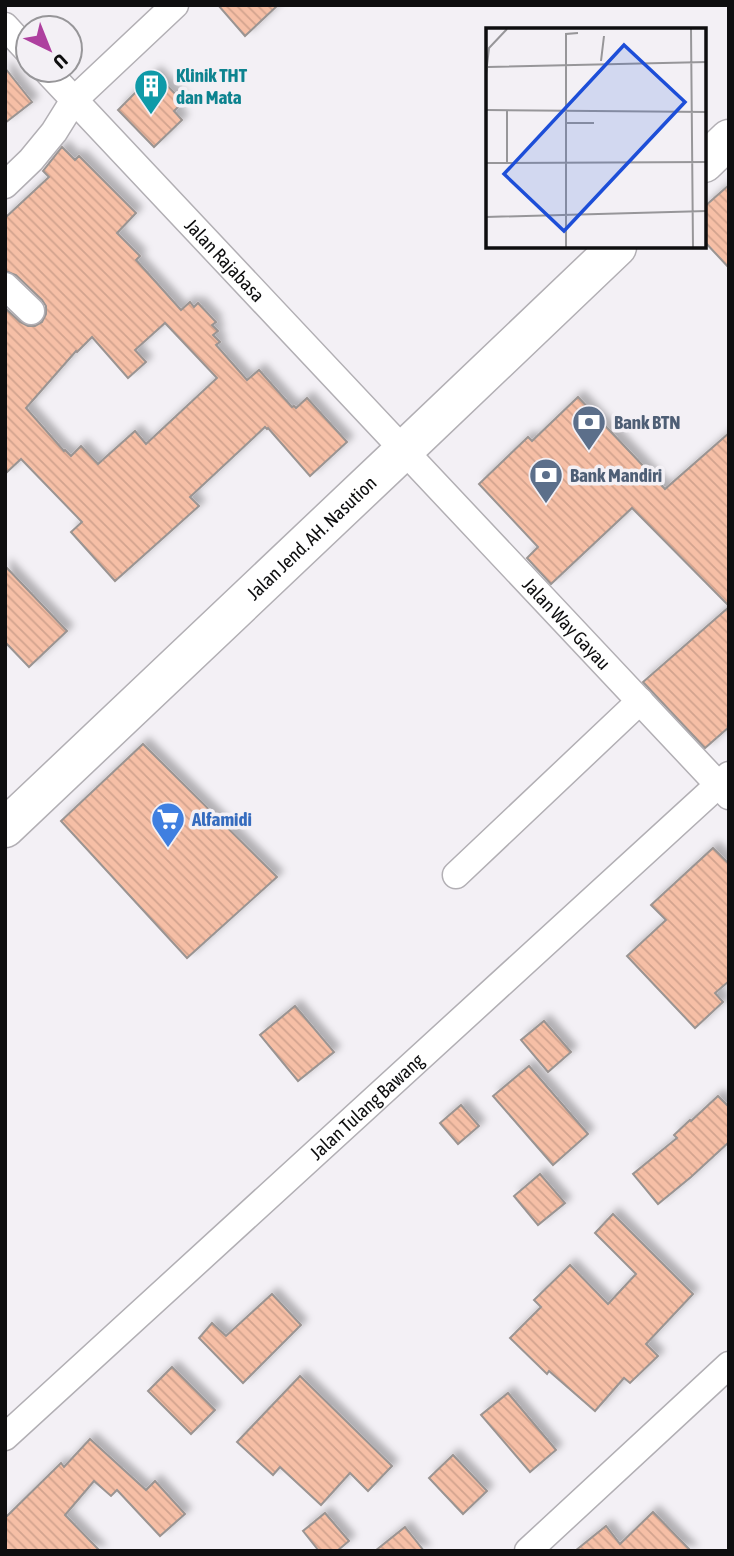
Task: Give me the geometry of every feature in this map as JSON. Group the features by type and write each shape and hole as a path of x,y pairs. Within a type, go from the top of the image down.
{"highway":[{"path":"706,161 729,139"},
{"name":"Jalan Jend. AH. Nasution","path":"5,828 616,248"}],"street":[{"path":"5,185 31,160 54,132 74,100 175,5"},
{"name":"Jalan Rajabasa","path":"59,84 404,450"},
{"path":"5,286 31,311"},
{"name":"Jalan Way Gayau","path":"404,450 640,701 725,786"},
{"path":"456,875 640,701"},
{"name":"Jalan Tulang Bawang","path":"5,1437 725,786"},
{"path":"528,1551 729,1365"}],"building":[{"path":"218,5 278,5 245,36"},
{"path":"5,68 14,79 14,84 18,84 32,102 5,123"},
{"name":"Klinik THT dan Mata","path":"155,73 183,102 174,111 182,120 154,147 118,110"},
{"path":"62,147 75,160 79,156 136,213 117,233 140,256 136,260 181,310 190,302 194,307 198,303 216,322 212,325 218,331 213,335 220,342 216,345 247,380 259,370 292,407 296,408 307,398 347,442 310,476 265,427 190,497 199,506 115,581 71,532 82,522 21,459 5,474 5,308 20,322 35,326 42,322 46,306 16,275 5,271 5,218 49,177 43,171","holes":["165,323 217,378 146,444 135,431 98,464 81,446 71,456 64,451 26,408 76,351 92,337 128,378 146,362 135,350"]},
{"path":"729,185 729,268 706,243 706,205"},
{"path":"578,397 665,489 729,433 729,606 632,508 551,584 527,558 538,547 479,484 528,437 532,441"},
{"path":"5,566 67,631 29,667 5,642"},
{"path":"729,607 729,727 705,748 643,682"},
{"name":"Alfamidi","path":"143,744 277,877 187,958 61,821"},
{"path":"713,848 729,864 729,981 715,993 723,1002 695,1028 627,956 666,920 651,905"},
{"path":"295,1006 334,1052 298,1081 260,1035"},
{"path":"544,1021 571,1052 548,1072 521,1040"},
{"path":"529,1066 588,1134 553,1165 493,1096"},
{"path":"718,1096 729,1107 729,1142 658,1204 633,1174 677,1138 674,1135"},
{"path":"461,1105 479,1126 458,1144 440,1123"},
{"path":"540,1174 565,1203 538,1225 514,1196"},
{"path":"613,1214 693,1294 646,1344 658,1356 630,1383 624,1378 595,1411 549,1371 547,1374 510,1338 541,1307 534,1300 570,1265 608,1304 636,1274 595,1233"},
{"path":"272,1294 301,1325 243,1383 199,1338 212,1323 226,1336"},
{"path":"172,1367 215,1410 191,1434 148,1391"},
{"path":"300,1376 392,1466 368,1491 350,1473 321,1505 280,1467 273,1475 237,1442"},
{"path":"508,1393 556,1450 530,1472 481,1415"},
{"path":"90,1439 146,1490 155,1481 185,1514 160,1536 117,1490 111,1496 94,1481 65,1515 100,1551 5,1551 5,1518 61,1463 64,1467"},
{"path":"453,1455 487,1491 463,1514 429,1478"},
{"path":"653,1512 691,1551 575,1551 606,1526 620,1544"},
{"path":"325,1513 349,1541 337,1551 319,1551 303,1531"},
{"path":"405,1527 424,1551 375,1551"}],"place":[{"name":"Klinik THT dan Mata","path":"151,116"},
{"name":"Bank BTN","path":"589,452"},
{"name":"Bank Mandiri","path":"546,505"},
{"name":"Alfamidi","path":"168,849"}]}
